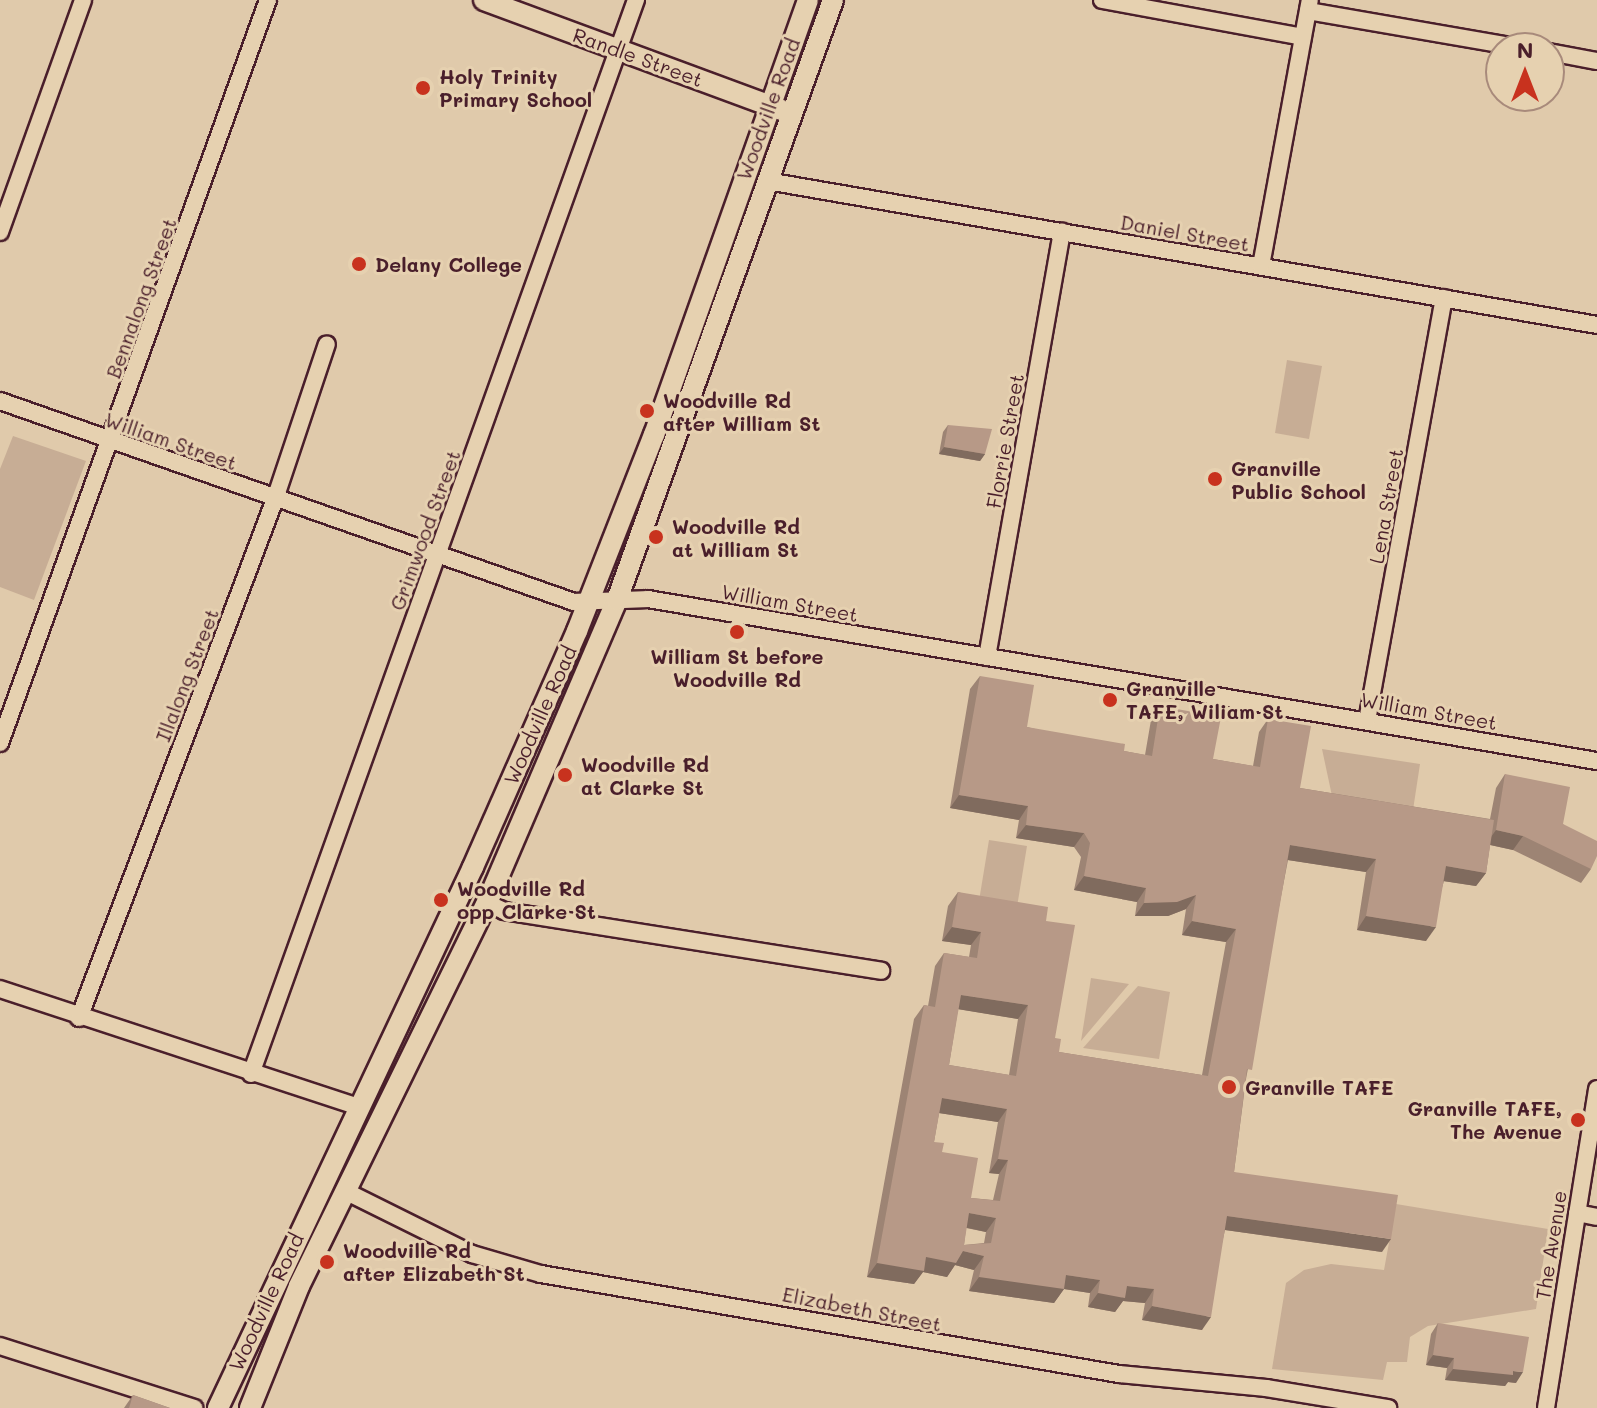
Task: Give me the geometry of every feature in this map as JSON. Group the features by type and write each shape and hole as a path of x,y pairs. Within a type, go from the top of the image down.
{"main road":[{"name":"Randle Street","path":"484,0 791,113"},
{"name":"Woodville Road","path":"218,1408 473,867 590,602 808,0"},
{"name":"Woodville Road","path":"250,1408 299,1286 487,903 617,600 833,0"}],"street":[{"path":"0,232 83,0"},
{"name":"Bennalong Street","path":"0,743 268,0"},
{"name":"Grimwood Street","path":"251,1074 636,0"},
{"path":"1102,0 1303,37"},
{"path":"1261,266 1309,5 1485,40"},
{"path":"1565,55 1597,61"},
{"name":"Daniel Street","path":"767,181 1597,325"},
{"name":"Florrie Street","path":"987,657 1062,232"},
{"name":"Lena Street","path":"1367,721 1444,298"},
{"name":"Illalong Street","path":"79,1018 275,499 327,344"},
{"name":"William Street","path":"0,401 574,602 648,599 1597,761"},
{"path":"487,903 504,911 881,971"},
{"path":"0,989 79,1018 358,1107"},
{"name":"The Avenue","path":"1546,1408 1597,1089"},
{"name":"Elizabeth Street","path":"345,1191 472,1254 541,1274 1119,1374 1323,1403 1388,1408"},
{"path":"1577,1213 1597,1217"},
{"path":"0,1346 194,1408"}],"shaded area":[{"path":"1287,360 1322,366 1309,439 1275,433"},
{"path":"13,436 86,461 34,600 0,587 0,469"},
{"path":"1322,749 1420,764 1413,810 1332,796"},
{"path":"989,840 1027,846 1016,913 978,907"},
{"path":"1091,978 1129,984 1081,1041"},
{"path":"1138,986 1170,992 1159,1059 1083,1048"},
{"path":"1396,1204 1548,1229 1536,1309 1428,1326 1410,1337 1407,1362 1387,1362 1383,1380 1272,1369 1286,1283 1304,1270 1331,1264 1384,1270"}],"building":[{"path":"948,425 992,429 985,454 944,447"},
{"path":"980,676 1034,685 1027,727 1125,744 1124,751 1152,756 1160,706 1221,717 1213,759 1260,767 1268,719 1311,726 1300,788 1494,820 1486,873 1446,866 1436,927 1366,916 1376,859 1290,845 1252,1070 1247,1069 1234,1172 1398,1195 1391,1239 1227,1216 1211,1317 1152,1306 1154,1289 1127,1286 1125,1298 1098,1293 1100,1280 1066,1275 1064,1289 979,1277 984,1256 963,1251 956,1263 926,1257 924,1271 877,1263 924,1005 935,1007 944,953 977,958 981,932 952,927 958,892 1048,907 1046,921 1075,925 1055,1038 1061,1039 1059,1052 1208,1076 1236,929 1192,921 1196,895 1177,902 1144,903 1146,888 1084,876 1090,843 1084,833 1026,825 1028,806 959,795","holes":["961,995 1028,1005 1016,1076 949,1065","942,1098 1007,1109 998,1159 1008,1160 1000,1201 971,1198 978,1158 942,1152 944,1143 934,1142","969,1213 996,1218 991,1243 964,1245"]},
{"path":"1505,774 1570,787 1563,824 1597,841 1597,856 1591,869 1523,836 1496,830"},
{"path":"1438,1323 1529,1337 1523,1372 1513,1371 1513,1375 1453,1369 1454,1358 1433,1355"},
{"path":"133,1395 170,1408 129,1408"}],"place":[{"name":"Holy Trinity Primary School","path":"423,88"},
{"name":"Delany College","path":"359,264"},
{"name":"Woodville Rd after William St","path":"647,411"},
{"name":"Granville Public School","path":"1215,479"},
{"name":"Woodville Rd at William St","path":"656,537"},
{"name":"William St before Woodville Rd","path":"737,632"},
{"name":"Granville TAFE, Wiliam St","path":"1110,700"},
{"name":"Woodville Rd at Clarke St","path":"565,775"},
{"name":"Woodville Rd opp Clarke St","path":"441,900"},
{"name":"Granville TAFE","path":"1229,1087"},
{"name":"Granville TAFE, The Avenue","path":"1578,1120"},
{"name":"Woodville Rd after Elizabeth St","path":"327,1262"}]}
